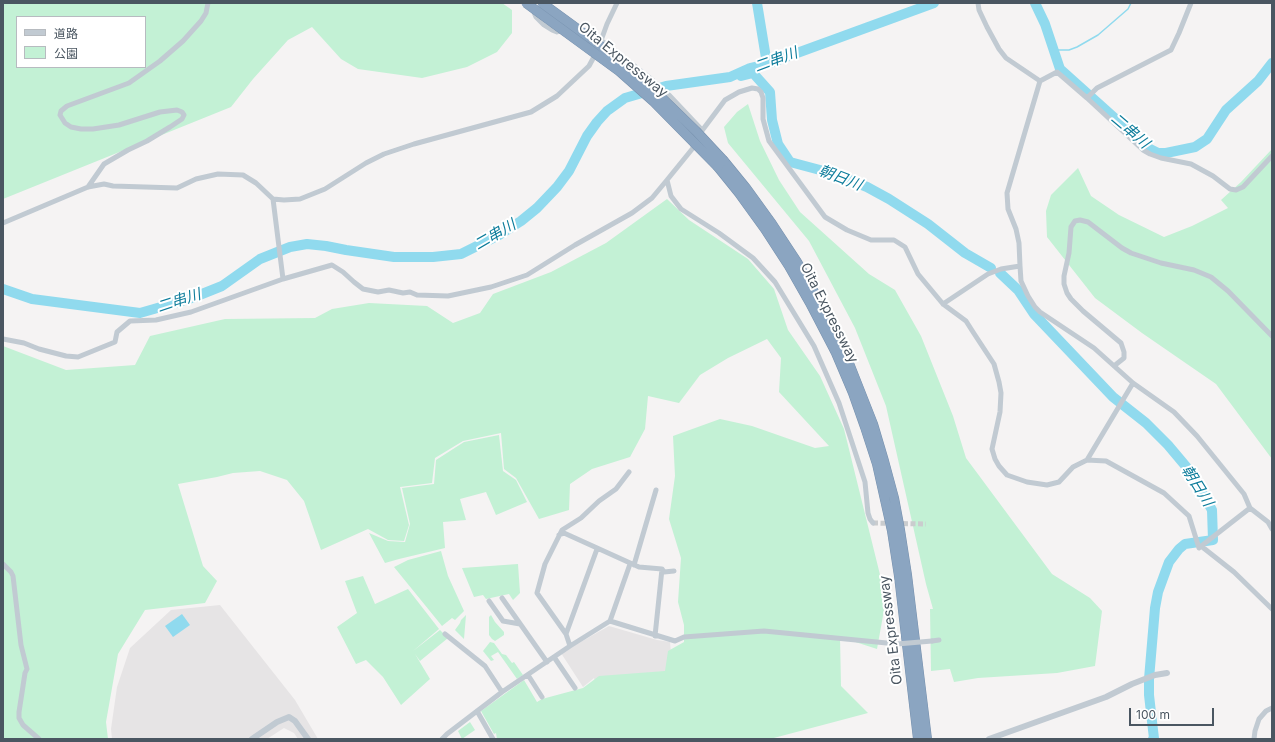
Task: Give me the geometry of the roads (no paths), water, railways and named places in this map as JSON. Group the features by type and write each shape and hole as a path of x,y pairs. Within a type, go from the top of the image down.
{"highway":[{"name":"Oita Expressway","path":"526,3 619,71 746,188 797,262 818,299 843,348 873,424 894,498 907,575 917,690 918,739"},
{"name":"Oita Expressway","path":"542,3 590,38 630,70 696,131 721,164"},
{"name":"Oita Expressway","path":"917,690 927,739"}],"street":[{"path":"88,187 104,164 170,127 182,119 184,115 182,112 172,110 160,112 119,125 93,129 81,129 71,128 65,123 60,115 61,111 67,106 129,82 160,61 183,41 201,21 206,13 208,3"},
{"path":"531,3 536,17 552,30 557,32 572,26 581,27 602,41 650,78 669,95 702,130"},
{"path":"3,222 88,187 104,184 113,186 176,188 196,180 218,174 243,175 273,199 284,200 300,198 325,189 384,154 414,144 531,112 557,96 590,66 617,3"},
{"path":"978,3 979,10 987,27 999,49 1006,58 1040,82"},
{"path":"1087,98 1097,88 1171,50 1191,3"},
{"path":"1272,156 1243,188 1236,190 1230,189 1213,176 1191,164 1161,158 1143,150 1057,72 1040,82 1006,193 1008,209 1016,229 1019,243 1021,281 1035,307 1040,312 1106,357 1133,383 1174,412 1197,436 1244,494 1250,508 1268,522 1272,529"},
{"path":"3,338 66,356 78,357 114,342 118,332 130,321 156,320 191,312 283,279 332,266 343,272 363,289 378,292 389,290 403,293 410,292 417,294 448,296 491,287 527,275 575,245 632,213 652,198 667,180 693,148 692,145 725,100 739,92 752,88 758,89 763,98 763,119 769,141 825,217 846,230 871,240 894,240 905,247 918,274 943,304 966,321 994,364 1000,393 1000,412 992,449 999,466 1007,475 1027,482 1047,485 1059,482 1073,467 1087,460 1106,461 1164,493 1190,516 1199,548 1201,546 1234,572 1272,609"},
{"path":"667,180 671,196 681,209 720,233 753,258 775,282 814,346 839,403 863,474 867,493 868,513 873,523"},
{"path":"273,199 283,279"},
{"path":"1114,366 1124,358 1121,343 1071,299 1064,284 1071,227 1075,222 1080,220 1088,222 1122,248 1131,253 1161,263 1194,270 1211,277 1228,291 1272,336"},
{"path":"943,304 988,274 1001,269 1020,266"},
{"path":"1087,460 1133,383"},
{"path":"570,646 566,634 537,593 545,564 562,530 581,518 599,501 616,489 629,472"},
{"path":"442,739 502,692 610,621 632,565 656,490"},
{"path":"1201,546 1250,508"},
{"path":"559,535 564,533 639,568 662,568 664,572 674,571"},
{"path":"566,634 597,549"},
{"path":"3,564 12,572 13,576 21,645 27,668 19,718 23,725 39,739"},
{"path":"655,636 662,568"},
{"path":"502,598 547,662"},
{"path":"489,601 503,621 520,624"},
{"path":"610,621 675,641 684,637 764,631 897,644 939,640"},
{"path":"446,634 485,666 502,692"},
{"path":"554,657 575,688"},
{"path":"989,739 1106,697 1132,684 1155,675 1167,674"},
{"path":"528,675 542,697"},
{"path":"1254,739 1259,720 1266,711 1272,708"},
{"path":"477,711 493,739"},
{"path":"252,739 277,722 289,717 295,721 308,739"},
{"path":"447,734 451,739"}],"water":[{"path":"182,614 190,625 173,637 165,626"}],"waterway":[{"path":"757,3 767,64"},
{"name":"二串川","path":"3,289 32,299 140,313 192,298 222,286 260,259 290,247 307,244 394,257 433,257 461,254 499,235 521,221 537,208 557,187 569,171 587,136 597,122 607,111 625,98 666,86 730,77 750,68 767,64 934,3"},
{"name":"二串川","path":"1035,3 1045,24 1060,69 1148,148 1158,153 1166,153 1195,147 1207,139 1226,110 1258,81 1272,63"},
{"path":"1054,50 1069,50 1098,35 1128,9 1131,3"},
{"name":"朝日川","path":"741,76 753,73 770,92 772,120 778,144 790,162 835,174 867,187 928,224 965,253 991,268"},
{"name":"朝日川","path":"1000,273 1018,290 1034,314 1113,397 1146,423 1168,445 1189,470 1212,510 1213,540 1185,544 1179,549 1169,562 1158,592 1155,608 1149,679 1153,739"}],"tunnel":[{"path":"873,523 926,524"}]}
